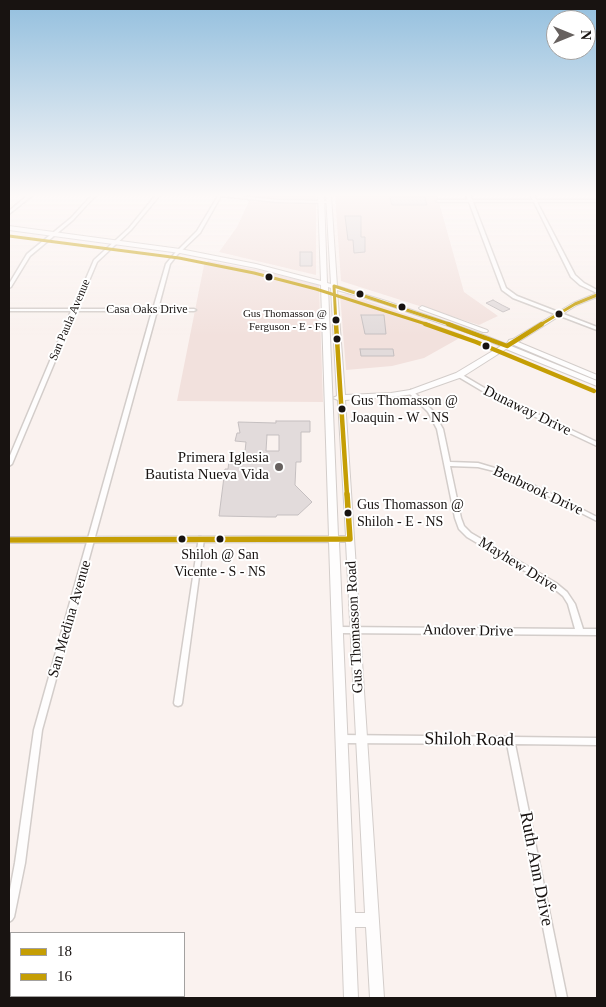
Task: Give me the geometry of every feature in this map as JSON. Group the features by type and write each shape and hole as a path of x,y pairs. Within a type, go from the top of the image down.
{"main road":[{"path":"131,242 182,249 325,281 510,344 597,378"},
{"name":"Gus Thomasson Road","path":"323,242 351,998"},
{"name":"Gus Thomasson Road","path":"331,242 342,398 376,998"},
{"path":"329,398 367,398 412,392 459,375 559,314 597,294"},
{"path":"326,313 336,316"},
{"path":"510,344 597,384"},
{"path":"328,349 338,349"},
{"path":"9,540 350,539"},
{"path":"349,920 372,920"}],"street":[{"path":"9,287 28,254 43,242"},
{"name":"San Paula Avenue","path":"9,464 95,261 115,242"},
{"name":"San Medina Avenue","path":"9,917 20,863 38,730 168,264 189,242"},
{"path":"486,242 504,289 515,297 597,329"},
{"path":"556,242 573,276 597,294"},
{"name":"Casa Oaks Drive","path":"9,310 194,310"},
{"name":"Dunaway Drive","path":"459,375 491,394 597,444"},
{"name":"Mayhew Drive","path":"412,392 440,429 461,527 469,535 554,585 571,604 580,632"},
{"name":"Benbrook Drive","path":"447,464 478,465 496,470 535,487 597,519"},
{"path":"178,703 201,539"},
{"name":"Andover Drive","path":"338,630 597,632"},
{"name":"Shiloh Road","path":"341,739 597,742"},
{"name":"Ruth Ann Drive","path":"510,740 562,998"}],"shaded area":[{"path":"226,242 316,242 316,275 219,252"},
{"path":"338,242 450,242 464,292 498,316 479,325 341,281"},
{"path":"208,261 259,270 319,285 323,402 177,401 204,265"},
{"path":"340,294 348,294 465,335 424,358 392,366 346,370"}],"building":[{"path":"353,242 365,242 365,252 354,253"},
{"path":"300,252 312,252 312,266 300,266"},
{"path":"493,300 510,309 503,312 486,303"},
{"path":"361,315 384,315 386,334 365,334"},
{"path":"360,349 393,349 394,356 361,356"},
{"name":"Primera Iglesia Bautista Nueva Vida","path":"276,421 310,421 310,432 301,432 301,462 296,462 295,485 312,502 298,515 277,515 276,517 219,516 225,469 228,469 229,461 244,461 246,442 235,441 237,433 240,433 238,422 276,423","holes":["267,435 279,435 279,451 266,451"]}],"transit line":[{"name":"16","path":"55,242 179,258 254,273 316,289 382,309 476,342 594,391"},
{"name":"18","path":"9,540 350,539 334,286 413,311 507,346 575,304 597,295"}],"place":[{"name":"Gus Thomasson @ Ferguson - E - FS","path":"336,320"},
{"name":"Gus Thomasson @ Joaquin - W - NS","path":"342,409"},
{"name":"Primera Iglesia Bautista Nueva Vida","path":"279,467"},
{"name":"Gus Thomasson @ Shiloh - E - NS","path":"348,513"},
{"name":"Shiloh @ San Vicente - S - NS","path":"220,539"}]}
